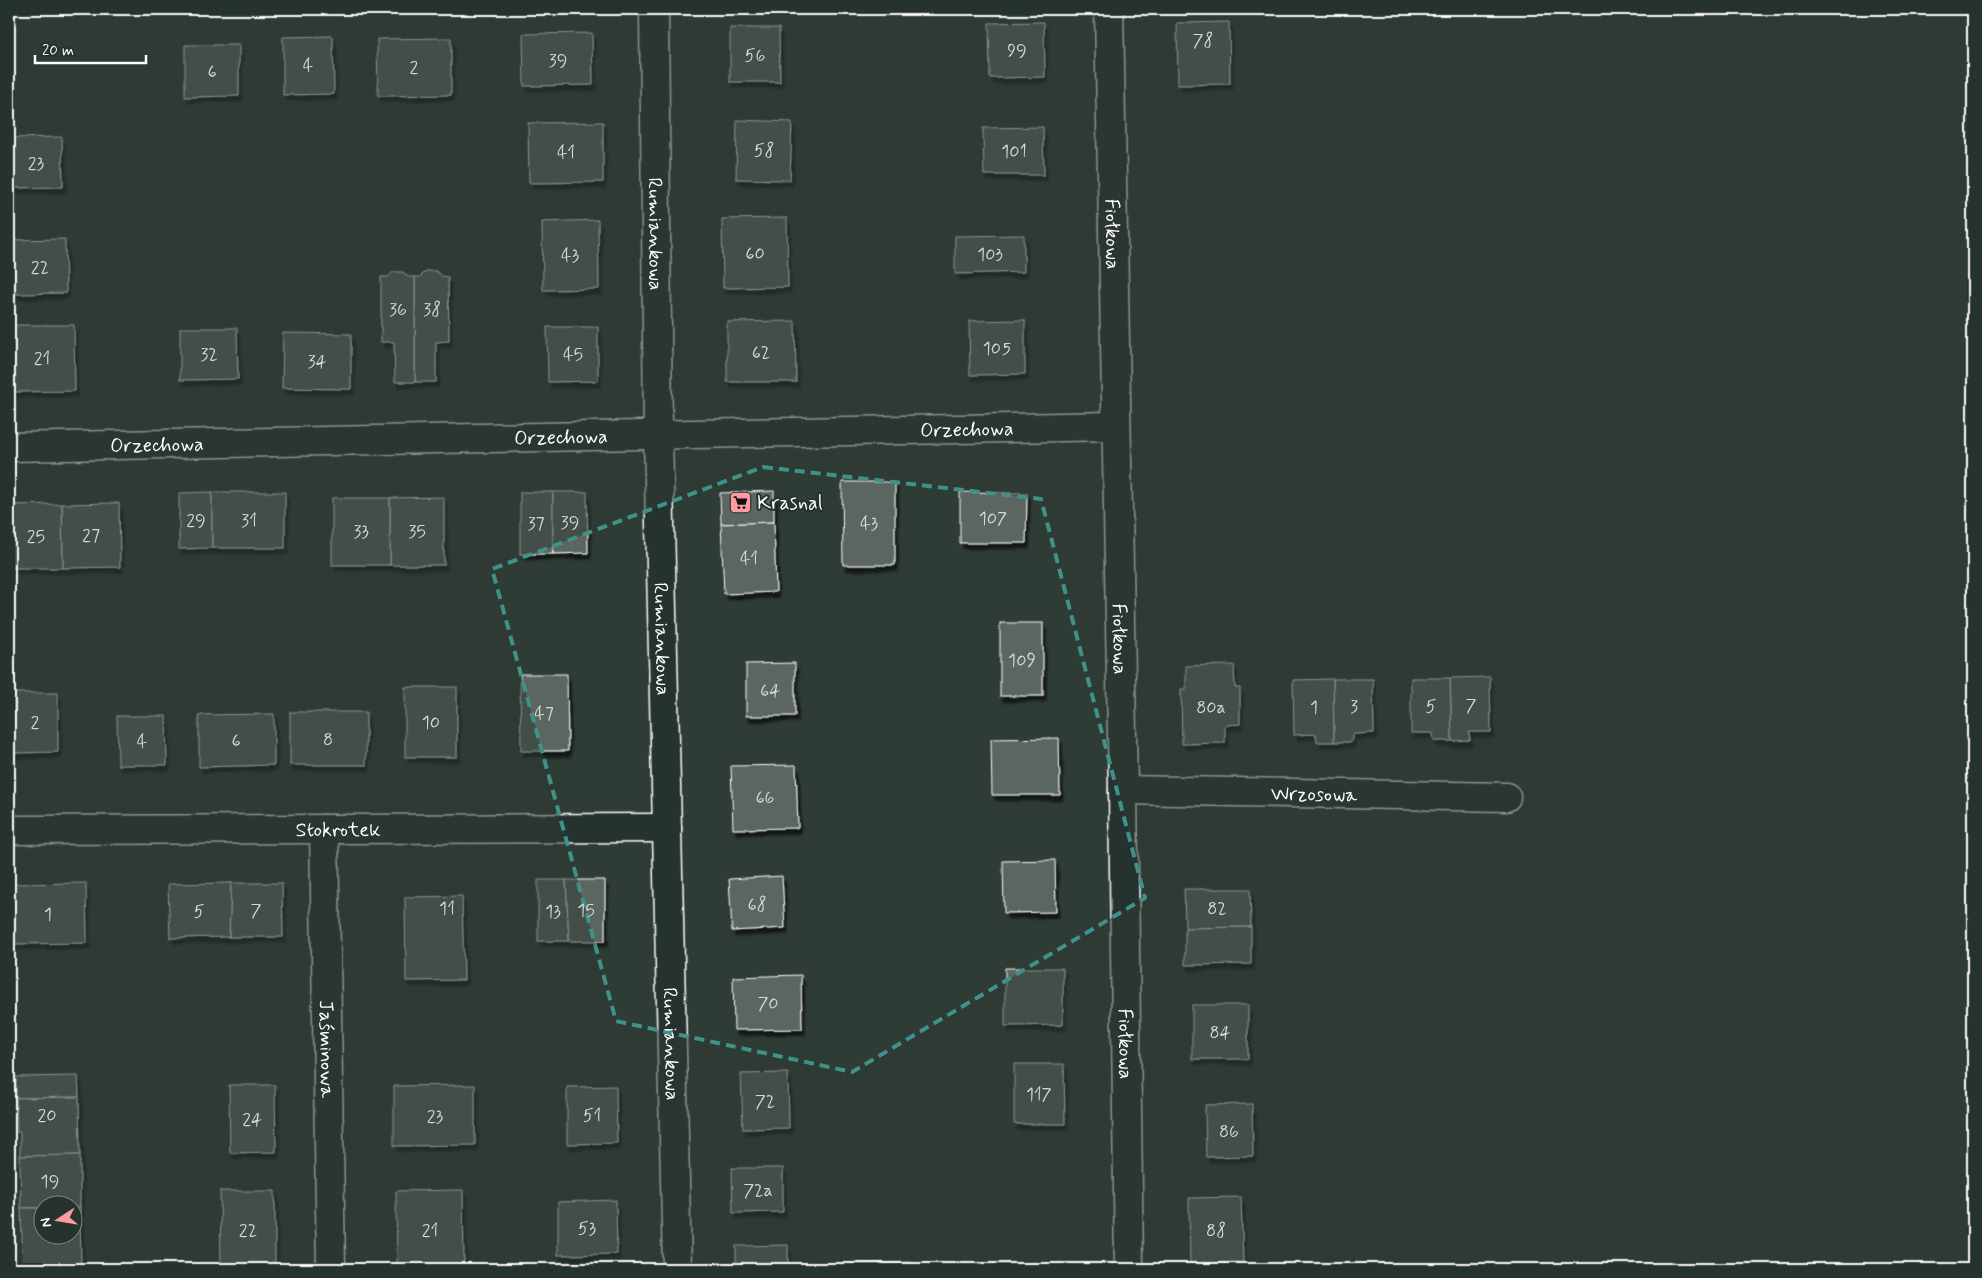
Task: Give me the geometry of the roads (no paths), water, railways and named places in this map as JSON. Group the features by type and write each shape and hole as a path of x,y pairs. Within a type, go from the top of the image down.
{"street":[{"name":"Rumiankowa","path":"654,9 658,435 677,1269"},
{"name":"Fiołkowa","path":"1109,9 1123,790 1129,1269"},
{"name":"Orzechowa","path":"9,447 1115,426"},
{"name":"Wrzosowa","path":"1123,790 1506,797"},
{"name":"Stokrotek","path":"9,830 667,828"},
{"name":"Jaśminowa","path":"324,829 331,1269"}],"place":[{"name":"Krasnal","path":"741,502"}]}
